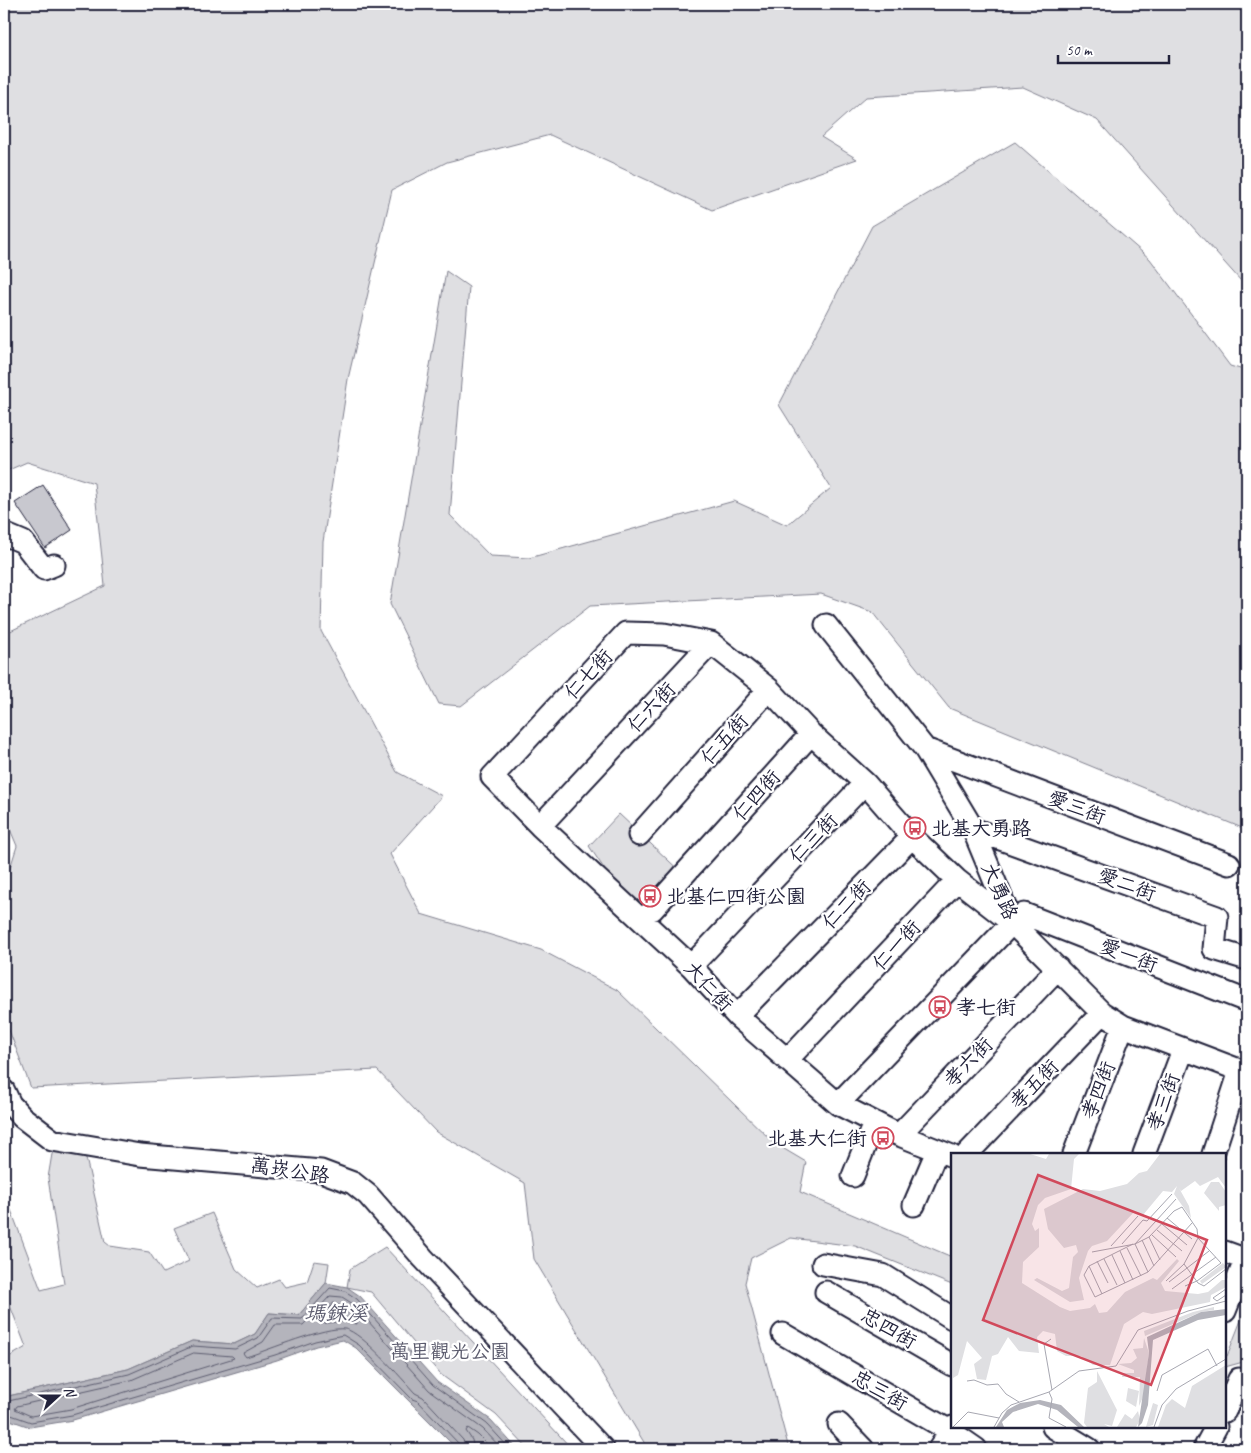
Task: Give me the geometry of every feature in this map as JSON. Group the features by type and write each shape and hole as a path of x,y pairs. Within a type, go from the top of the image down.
{"street":[{"path":"4,534 23,542 44,569 54,565"},
{"name":"大勇路","path":"826,625 925,749 973,829 1012,923 1102,1013 1123,1026 1244,1072"},
{"name":"仁七街","path":"492,777 626,633 664,634 711,643"},
{"path":"711,643 769,689 811,734 865,783 912,837 958,880 1012,923 838,1104"},
{"name":"仁六街","path":"540,826 711,643"},
{"name":"仁五街","path":"639,835 769,689"},
{"name":"仁四街","path":"652,910 811,734"},
{"name":"愛三街","path":"925,749 1229,864"},
{"name":"大仁街","path":"492,777 540,826 691,966 737,1016 838,1104 899,1135 944,1153"},
{"name":"仁三街","path":"691,966 865,783"},
{"name":"愛二街","path":"973,829 1217,917 1214,949 1247,959"},
{"name":"仁二街","path":"737,1016 912,837"},
{"name":"仁一街","path":"787,1060 958,880"},
{"name":"愛一街","path":"1012,923 1024,914 1247,1001"},
{"name":"孝六街","path":"899,1135 1058,968"},
{"name":"孝五街","path":"968,1153 1102,1013"},
{"name":"孝四街","path":"1074,1153 1123,1026"},
{"name":"孝三街","path":"1144,1153 1183,1050"},
{"path":"1212,1153 1244,1072"},
{"name":"萬崁公路","path":"4,1091 10,1104 41,1133 52,1140 140,1155 321,1172 353,1183 368,1195 423,1258 603,1449"},
{"path":"853,1176 874,1123"},
{"path":"914,1205 944,1153"},
{"path":"1226,1252 1247,1258 1226,1309"},
{"path":"823,1264 883,1275 951,1317"},
{"name":"忠四街","path":"826,1292 951,1364"},
{"name":"忠三街","path":"782,1334 951,1429 976,1449"},
{"path":"1226,1408 1237,1379"},
{"path":"839,1424 863,1449"},
{"path":"1056,1428 1089,1449"},
{"path":"1204,1449 1215,1428"},
{"path":"939,1449 951,1429"}],"green space":[{"path":"4,4 1247,4 1247,282 1241,281 1097,120 1023,87 866,97 821,137 857,159 712,210 550,135 447,162 392,190 348,379 323,542 321,631 397,772 442,796 390,854 421,914 541,950 617,990 774,1143 806,1162 800,1192 951,1257 951,1285 855,1246 791,1238 751,1258 745,1283 789,1449 648,1449 534,1259 525,1183 436,1132 377,1070 31,1088 4,1017 4,887 17,846 4,815 4,634 105,586 94,483 27,462 4,472"},
{"path":"1015,142 1150,259 1230,366 1247,371 1247,830 949,708 872,612 821,594 590,606 461,706 439,704 390,604 446,271 469,287 450,515 490,556 529,558 734,501 787,525 831,488 779,405 872,226"},
{"path":"619,814 684,875 647,933 589,846"},
{"path":"61,1148 86,1158 105,1242 110,1246 149,1252 163,1273 189,1261 174,1228 212,1213 236,1269 257,1288 279,1279 285,1287 307,1282 314,1261 329,1263 326,1283 299,1315 269,1313 255,1334 234,1344 192,1341 128,1369 4,1397 4,1360 26,1347 4,1290 4,1208 11,1210 41,1290 64,1284 48,1178 52,1154"},
{"name":"萬里觀光公園","path":"385,1247 572,1449 528,1449 496,1415 440,1374 371,1292 347,1287 350,1269"},
{"path":"1247,1305 1247,1361 1226,1367 1227,1356"}],"water":[{"name":"瑪鋉溪","path":"326,1283 347,1287 360,1296 437,1382 491,1420 517,1449 457,1449 356,1348 343,1340 316,1346 277,1360 73,1420 30,1427 10,1420 4,1423 4,1397 128,1369 192,1341 234,1344 255,1334 269,1313 299,1315"}],"building":[{"path":"43,485 72,530 45,548 15,503"}],"place":[{"name":"北基大勇路","path":"915,828"},
{"name":"北基仁四街公園","path":"650,896"},
{"name":"孝七街","path":"940,1007"},
{"name":"北基大仁街","path":"883,1138"}]}
